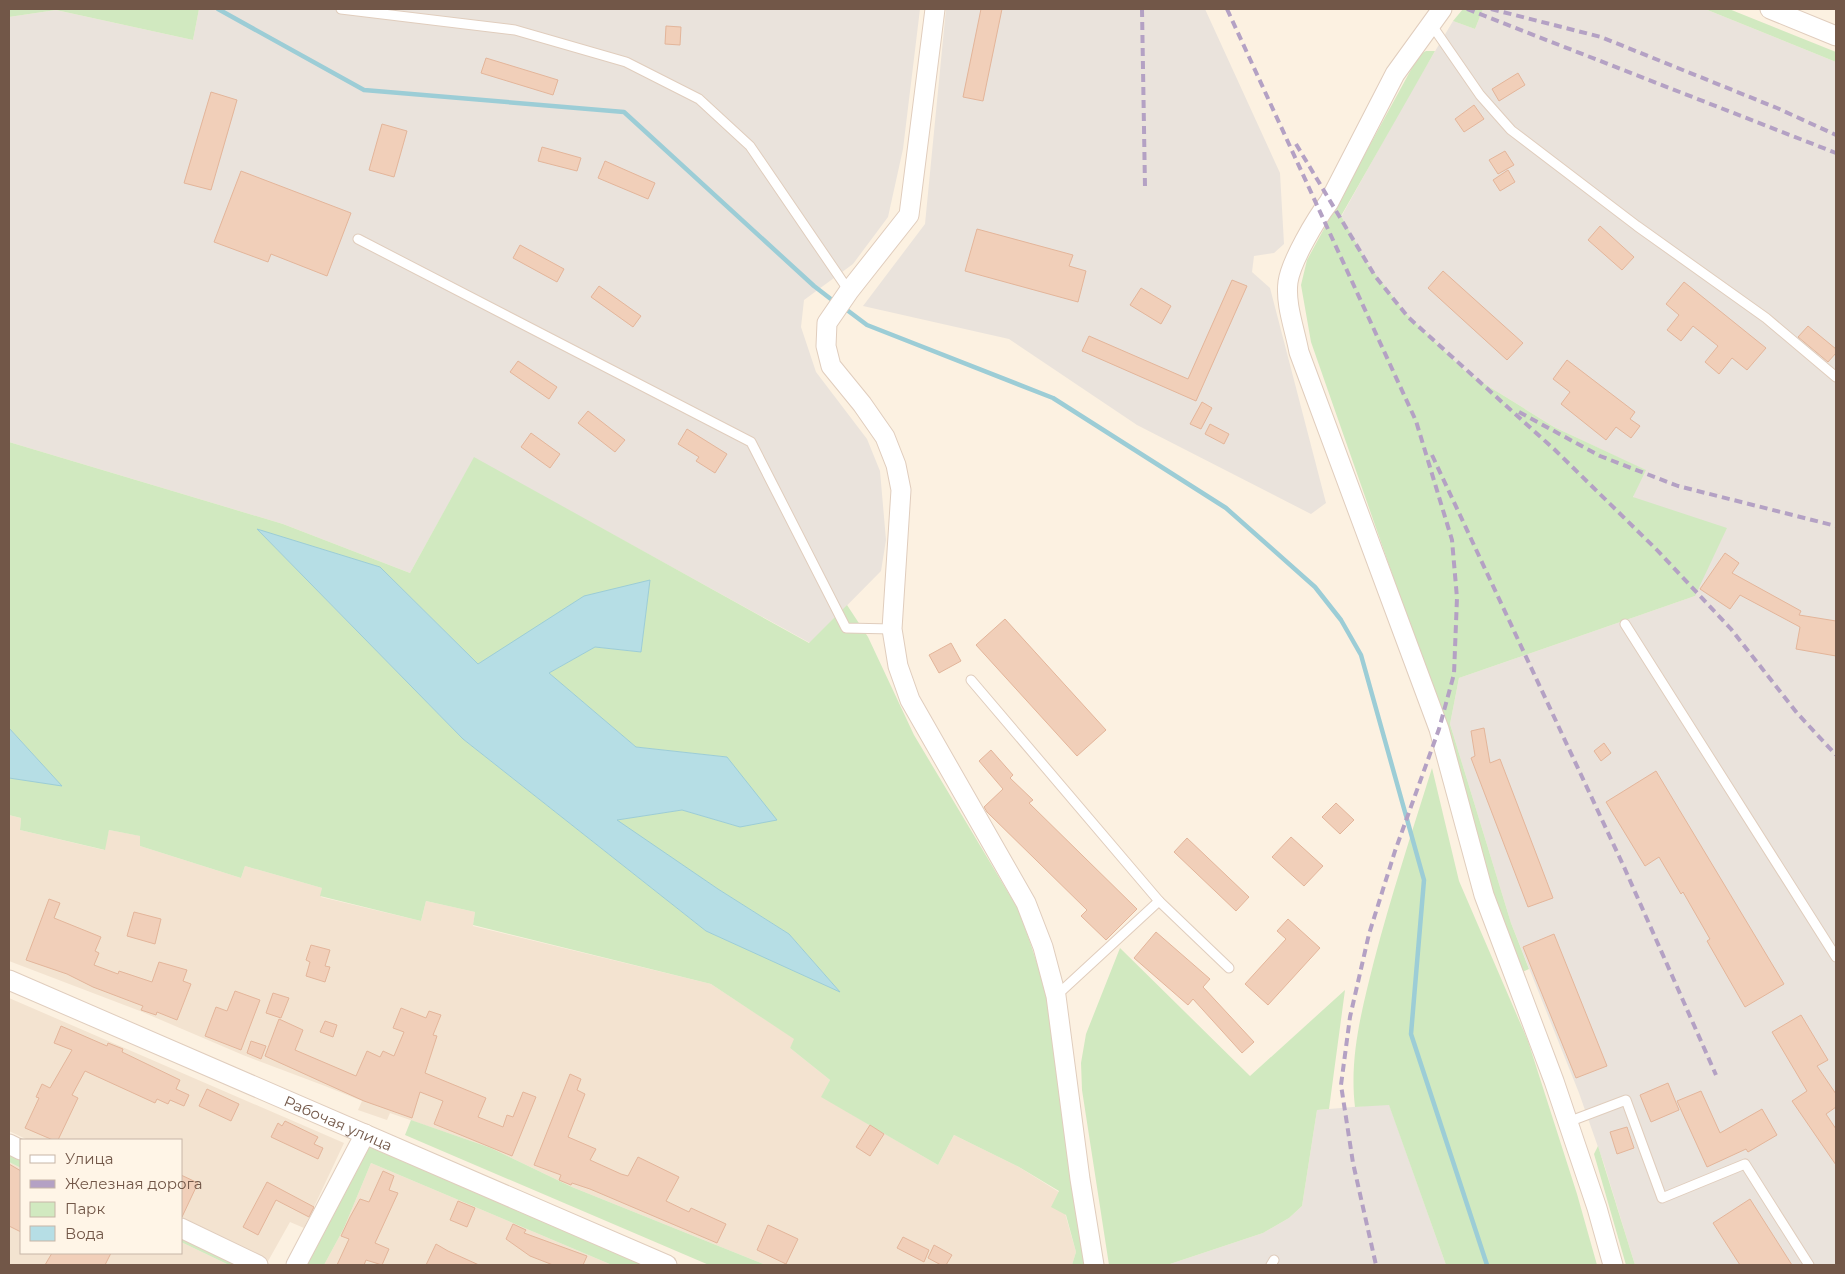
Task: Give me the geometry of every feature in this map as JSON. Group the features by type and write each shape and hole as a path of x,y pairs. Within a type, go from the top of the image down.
{"street":[{"path":"935,9 909,215 849,291 827,323 826,346 831,366 862,404 885,438 896,465 901,490 892,629 898,666 910,700 1026,903 1043,947 1056,996 1080,1179 1094,1265"},
{"path":"1442,9 1395,74 1329,202 1320,213 1298,255 1288,282 1290,306 1299,352 1439,730 1484,895 1568,1122 1613,1265"},
{"path":"1770,9 1836,36"},
{"name":"Рабочая улица","path":"9,980 667,1265"},
{"path":"296,1265 365,1134"},
{"path":"182,1228 258,1265"}],"lane":[{"path":"341,9 515,30 626,62 699,99 750,146 849,291"},
{"path":"1431,24 1480,95 1511,130 1637,226 1766,318 1836,377"},
{"path":"358,239 750,442 846,628 892,629"},
{"path":"1625,624 1836,958"},
{"path":"971,680 1160,901 1229,968"},
{"path":"1056,996 1160,901"},
{"path":"1568,1122 1626,1100 1662,1198 1745,1164 1809,1265"}],"shaded area":[{"path":"199,9 920,9 903,149 888,217 853,264 804,300 801,327 816,372 867,439 880,471 886,540 881,571 810,643 474,458 410,573 283,524 9,442 9,17 56,10 193,40"},
{"path":"946,9 1205,9 1280,173 1284,244 1274,253 1254,256 1252,272 1270,288 1326,503 1311,514 1137,425 1009,339 863,306 925,224"},
{"path":"1483,9 1705,9 1836,62 1836,1265 1635,1265 1604,1164 1579,1093 1511,923 1450,724 1459,678 1695,596 1633,496 1645,470 1554,427 1467,373 1406,314 1367,263 1341,217 1453,21 1475,29"},
{"path":"9,815 21,818 20,830 104,850 109,830 141,836 140,846 241,878 245,866 322,888 321,897 421,921 426,901 475,912 473,926 711,984 795,1039 790,1048 830,1080 822,1097 938,1165 954,1135 1019,1167 1059,1192 1076,1252 1072,1265 766,1265 572,1187 491,1148 390,1113 387,1120 358,1110 362,1101 243,1055 140,1011 9,961"},
{"path":"9,998 344,1143 304,1228 290,1222 267,1263 182,1218 182,1139 26,1139 9,1131"},
{"path":"1389,1104 1446,1265 1167,1265 1263,1233 1289,1218 1302,1206 1317,1110"},
{"path":"9,1162 20,1168 20,1254 182,1254 182,1242 229,1265 9,1265"},
{"path":"371,1163 612,1265 324,1265 344,1228"}],"green space":[{"path":"9,9 199,9 193,40 56,10 9,17"},
{"path":"1463,9 1483,9 1475,29 1453,21"},
{"path":"1705,9 1729,9 1836,52 1836,62"},
{"path":"1426,51 1435,51 1341,216 1367,263 1406,314 1467,373 1554,427 1646,470 1633,497 1727,528 1695,596 1459,678 1450,724 1511,923 1529,969 1520,973 1487,891 1418,648 1311,342 1301,285 1307,260 1419,55"},
{"path":"9,442 283,524 410,573 474,457 809,643 847,605 868,637 914,735 1018,909 1052,1009 1089,1265 1072,1265 1076,1252 1066,1215 1051,1207 1059,1191 1019,1167 954,1135 938,1165 821,1097 830,1080 790,1048 794,1039 711,984 473,925 475,912 426,901 421,921 320,896 322,888 245,866 241,878 140,846 140,836 109,830 105,850 20,830 21,818 9,815 9,778 61,785 9,728","holes":["258,530 380,567 478,664 650,580 641,652 595,647 549,673 636,747 727,757 740,827 682,810 616,820 789,934 839,991 706,931 463,739"]},
{"path":"1432,768 1459,881 1528,1041 1577,1194 1597,1265 1446,1265 1389,1105 1355,1107 1355,1051 1365,997 1387,912"},
{"path":"1120,948 1250,1076 1345,990 1329,1109 1317,1110 1302,1206 1289,1218 1263,1233 1167,1265 1109,1265 1082,1090 1081,1063 1086,1034"},
{"path":"411,1120 491,1148 572,1187 766,1265 709,1265 405,1135"},
{"path":"369,1145 648,1265 612,1265 371,1163 344,1228 324,1265 304,1265"},
{"path":"1598,1146 1635,1265 1626,1265 1594,1154"},
{"path":"9,1151 20,1157 20,1168 9,1162"},
{"path":"182,1236 241,1265 229,1265 182,1242"}],"water":[{"path":"257,529 380,567 478,664 584,596 650,580 641,652 595,647 549,673 636,747 727,757 777,820 740,827 682,810 617,820 718,889 789,934 840,992 706,931 463,739"},
{"path":"9,728 62,786 9,778"}],"building":[{"path":"981,9 1002,9 983,101 963,97"},
{"path":"666,26 681,27 680,45 665,44"},
{"path":"486,58 558,80 553,95 481,73"},
{"path":"1518,73 1525,85 1499,101 1492,89"},
{"path":"211,92 237,100 211,190 184,183"},
{"path":"1474,105 1484,119 1464,132 1455,119"},
{"path":"382,124 407,131 394,177 369,170"},
{"path":"542,147 581,158 577,171 538,161"},
{"path":"1505,151 1514,165 1498,174 1489,160"},
{"path":"605,161 655,183 648,199 598,178"},
{"path":"1508,170 1515,182 1500,191 1493,180"},
{"path":"241,171 351,213 327,276 271,254 268,262 214,242"},
{"path":"1600,226 1634,257 1622,270 1588,240"},
{"path":"977,229 1073,255 1069,266 1086,271 1078,302 965,271"},
{"path":"520,245 564,269 557,282 513,258"},
{"path":"1443,271 1523,343 1507,360 1428,288"},
{"path":"1232,280 1247,286 1196,401 1082,351 1089,336 1188,379"},
{"path":"1684,282 1766,348 1747,370 1732,358 1719,374 1705,362 1718,346 1693,326 1681,341 1667,330 1679,315 1666,304"},
{"path":"599,286 641,316 633,327 591,297"},
{"path":"1141,288 1171,306 1161,324 1130,305"},
{"path":"1808,326 1836,349 1836,353 1828,362 1798,337"},
{"path":"1567,360 1635,412 1630,419 1640,426 1631,438 1616,427 1606,440 1561,404 1570,392 1553,379"},
{"path":"518,361 557,387 549,399 510,372"},
{"path":"1202,402 1212,408 1201,429 1190,424"},
{"path":"588,411 625,440 615,452 578,423"},
{"path":"1210,424 1229,434 1224,444 1205,434"},
{"path":"687,429 727,454 715,473 696,461 699,457 678,444"},
{"path":"531,433 560,454 550,468 521,447"},
{"path":"1725,553 1739,563 1732,573 1801,611 1799,615 1836,621 1836,656 1796,649 1800,627 1740,595 1730,609 1700,589"},
{"path":"1005,619 1106,730 1077,756 976,645"},
{"path":"951,643 961,661 939,673 929,655"},
{"path":"1484,728 1490,763 1500,759 1553,898 1528,907 1471,758 1475,756 1471,731"},
{"path":"1604,743 1611,753 1601,761 1594,751"},
{"path":"991,750 1013,775 1010,778 1033,800 1029,803 1137,909 1106,940 1081,916 1087,910 987,812 984,807 1003,789 979,761"},
{"path":"1656,771 1784,984 1745,1007 1707,941 1710,939 1683,892 1681,894 1659,857 1645,866 1606,802"},
{"path":"1336,803 1354,820 1340,834 1322,817"},
{"path":"1291,837 1323,866 1304,886 1272,857"},
{"path":"1187,838 1249,897 1236,911 1174,852"},
{"path":"49,899 60,903 54,918 101,937 95,951 99,953 94,965 118,974 119,971 152,982 159,962 187,970 183,981 191,984 177,1020 157,1012 156,1015 141,1010 143,1006 93,987 67,974 26,960"},
{"path":"134,912 161,919 155,944 127,936"},
{"path":"1288,919 1320,948 1268,1005 1245,984 1286,939 1277,931"},
{"path":"1156,932 1210,979 1203,987 1254,1042 1242,1053 1193,999 1188,1005 1134,958"},
{"path":"1554,934 1607,1066 1576,1078 1523,947"},
{"path":"311,945 330,950 325,966 330,967 325,982 306,976 310,962 306,960"},
{"path":"235,991 260,1000 241,1050 205,1036 216,1007 227,1011"},
{"path":"273,993 289,998 281,1018 266,1013"},
{"path":"401,1008 426,1018 429,1011 441,1015 433,1035 437,1036 425,1073 486,1098 478,1117 503,1127 507,1115 513,1117 523,1092 536,1097 512,1156 434,1124 443,1101 420,1092 412,1118 364,1101 265,1056 279,1019 303,1030 295,1050 356,1076 367,1051 380,1057 383,1051 394,1056 404,1032 393,1028"},
{"path":"1801,1015 1828,1060 1817,1066 1836,1094 1836,1107 1826,1114 1836,1129 1836,1165 1792,1101 1807,1091 1772,1032"},
{"path":"325,1021 337,1025 333,1037 320,1032"},
{"path":"61,1026 107,1046 108,1043 123,1049 122,1052 180,1080 176,1089 189,1095 184,1106 170,1100 168,1104 157,1099 155,1103 85,1071 72,1095 78,1098 58,1139 51,1139 25,1128 39,1098 36,1097 42,1084 50,1088 72,1050 54,1043"},
{"path":"251,1041 266,1046 261,1059 247,1053"},
{"path":"570,1074 581,1079 577,1090 585,1094 568,1137 596,1149 590,1160 621,1174 628,1176 638,1157 679,1177 666,1201 689,1212 691,1208 726,1224 717,1243 590,1189 559,1180 561,1175 534,1165"},
{"path":"1668,1083 1679,1110 1651,1122 1640,1095"},
{"path":"207,1089 239,1104 231,1121 199,1106"},
{"path":"1701,1091 1720,1133 1762,1109 1777,1135 1748,1152 1746,1149 1707,1167 1677,1101"},
{"path":"285,1121 318,1137 314,1144 323,1148 318,1159 271,1137 278,1123 282,1126"},
{"path":"870,1125 884,1134 870,1156 856,1147"},
{"path":"1627,1127 1634,1148 1617,1154 1610,1132"},
{"path":"9,1164 20,1170 20,1232 9,1226"},
{"path":"383,1171 394,1176 389,1190 398,1193 375,1243 389,1249 382,1265 366,1260 364,1265 337,1265 349,1239 341,1236 350,1217 360,1199 369,1202"},
{"path":"182,1175 198,1183 182,1217"},
{"path":"267,1182 314,1207 309,1217 276,1200 258,1235 243,1227"},
{"path":"1750,1199 1792,1265 1740,1265 1713,1223"},
{"path":"458,1201 475,1208 467,1227 450,1220"},
{"path":"513,1224 526,1230 524,1233 587,1256 583,1265 553,1265 530,1256 506,1239"},
{"path":"768,1225 798,1239 786,1264 757,1250"},
{"path":"903,1237 929,1250 924,1262 897,1248"},
{"path":"436,1244 448,1251 479,1265 426,1265"},
{"path":"934,1245 952,1255 946,1265 941,1265 928,1258"},
{"path":"51,1254 110,1254 105,1265 45,1265"}],"waterway":[{"path":"218,9 364,90 624,112 814,286 836,303"},
{"path":"843,307 867,325 1053,398 1226,508 1315,587 1341,620 1361,655 1424,880 1411,1034 1487,1265"}],"railway":[{"path":"1142,9 1145,187"},
{"path":"1227,9 1416,421 1452,540 1457,598 1454,674 1439,729 1395,851 1369,934 1350,1017 1341,1085 1353,1163 1376,1265"},
{"path":"1467,9 1836,153"},
{"path":"1491,9 1601,37 1777,108 1836,135"},
{"path":"1296,144 1375,276 1408,317 1555,450 1656,549 1731,629 1797,713 1836,755"},
{"path":"1519,412 1600,456 1678,486 1836,526"},
{"path":"1432,455 1624,867 1716,1075"}]}
